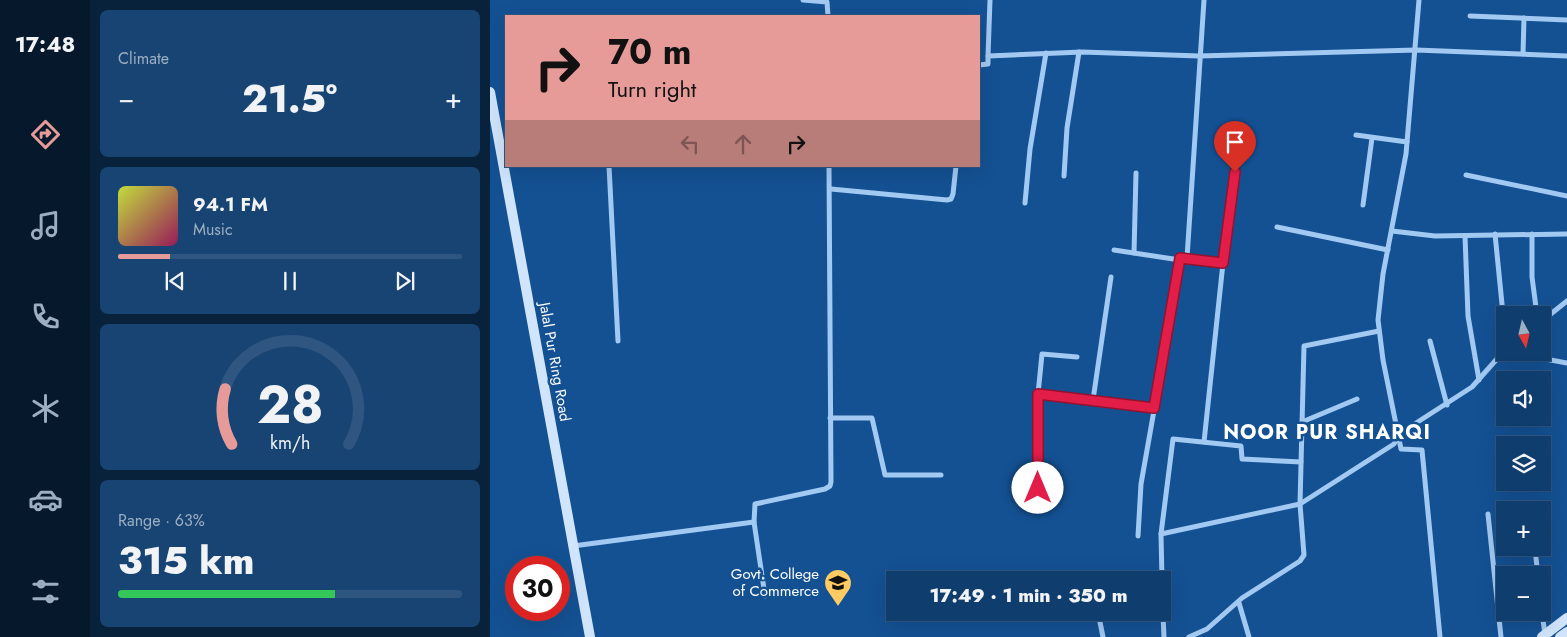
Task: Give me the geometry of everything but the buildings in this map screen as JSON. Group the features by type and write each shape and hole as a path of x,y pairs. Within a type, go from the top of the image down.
{"main road":[{"name":"Jalal Pur Ring Road","path":"490,92 504,153"},
{"path":"490,155 504,153"},
{"name":"Jalal Pur Ring Road","path":"506,167 590,637"},
{"path":"1544,636 1567,618"},
{"path":"1560,637 1567,632"}],"street":[{"path":"803,0 827,2 828,15"},
{"path":"980,65 988,64 990,0"},
{"path":"1187,258 1204,0"},
{"path":"1419,0 1407,142 1378,320 1383,360 1402,450 1422,450 1440,637"},
{"path":"1470,16 1567,20"},
{"path":"1523,54 1524,18"},
{"path":"988,56 1079,52 1199,56 1416,50 1566,54"},
{"path":"1064,176 1067,128 1079,52"},
{"path":"1025,204 1030,149 1046,53"},
{"path":"1356,135 1407,142"},
{"path":"1204,442 1223,263 1240,136"},
{"path":"1363,205 1372,138"},
{"path":"609,167 618,341"},
{"path":"765,596 754,522 754,506 756,502 830,486 830,167"},
{"path":"830,189 947,200 951,199 953,194 956,167"},
{"path":"1134,253 1136,173"},
{"path":"1466,175 1567,196"},
{"path":"1277,226 1388,250"},
{"path":"1392,231 1435,236 1567,234"},
{"path":"1495,234 1502,306"},
{"path":"1532,234 1532,277 1536,306"},
{"path":"1465,236 1468,316 1479,380"},
{"path":"1114,250 1180,260 1187,258 1223,263"},
{"path":"1138,536 1141,484 1180,260"},
{"path":"1093,400 1111,277"},
{"path":"1551,314 1567,301"},
{"path":"1189,637 1207,629 1239,603 1242,598 1304,555 1300,504 1304,346 1379,331"},
{"path":"1430,342 1447,405"},
{"path":"1038,488 1038,394 1042,354 1077,357"},
{"path":"1161,534 1300,504 1394,444 1399,434 1447,405 1479,380 1496,360"},
{"path":"1551,360 1567,362"},
{"path":"1038,394 1154,408"},
{"path":"1302,422 1357,399"},
{"path":"830,418 872,418 885,475 941,475"},
{"path":"1162,571 1161,534 1173,439 1241,446 1242,459 1301,462"},
{"path":"1488,514 1501,637"},
{"path":"574,546 754,522"},
{"path":"1239,603 1249,637"},
{"path":"1100,621 1103,637"},
{"path":"1163,621 1164,637"},
{"path":"1543,621 1544,636"}],"place":[{"name":"Govt. College of Commerce","path":"838,607"}],"district":[{"name":"NOOR PUR SHARQI","path":"1327,432"}],"route":[{"path":"1038,488 1038,394 1154,408 1180,258 1223,263 1235,172"}]}
